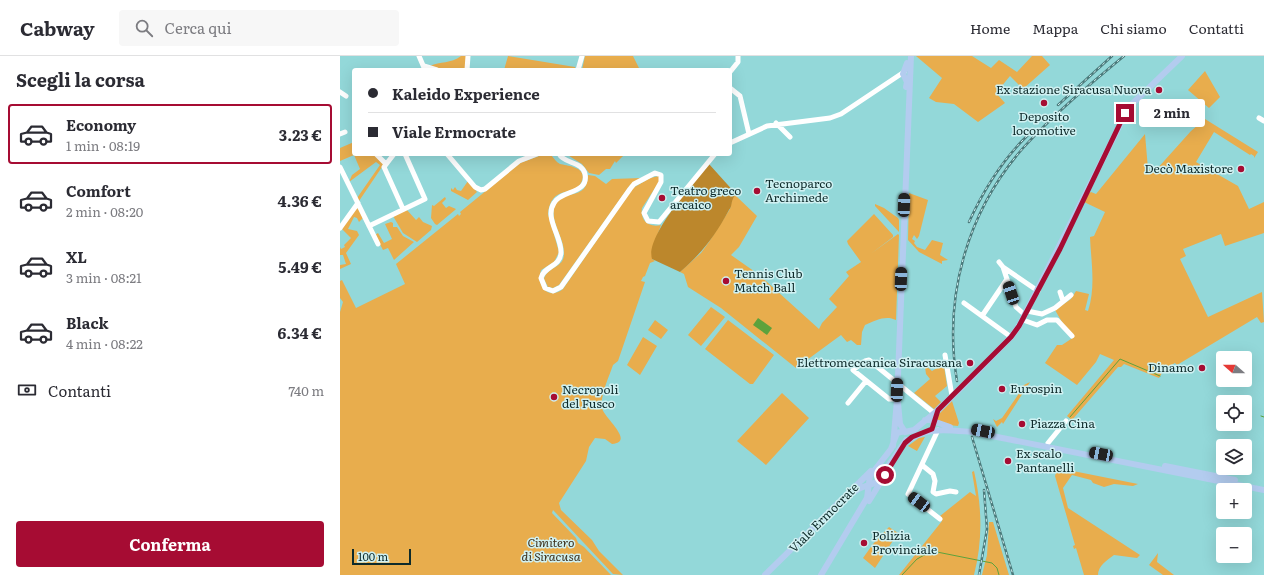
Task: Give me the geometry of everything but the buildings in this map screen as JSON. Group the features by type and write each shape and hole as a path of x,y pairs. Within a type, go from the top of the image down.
{"main road":[{"path":"893,446 898,382 907,137 907,75 909,56"},
{"path":"905,443 930,425 936,411 1011,337 1025,316 1038,291 1129,107 1182,56"},
{"path":"823,520 860,487 869,488 876,482 882,476 905,443 908,436 900,424 897,400"},
{"path":"930,425 1264,490"},
{"path":"821,575 868,498 869,479 893,446 897,433 930,425 972,428 1264,486"},
{"name":"Viale Ermocrate","path":"765,575 883,460"},
{"path":"869,488 891,463"},
{"path":"874,472 876,477 882,476"}],"street":[{"path":"420,56 425,68"},
{"path":"467,68 468,56"},
{"path":"579,68 582,56"},
{"path":"732,70 738,62 738,56"},
{"path":"732,142 776,123 830,118 841,114 894,78 907,75"},
{"path":"732,90 740,96 749,134"},
{"path":"340,92 346,96"},
{"path":"776,123 790,137"},
{"path":"378,156 385,165 403,210"},
{"path":"385,165 392,156"},
{"path":"369,226 425,199 406,156"},
{"path":"449,156 475,187 483,190 519,161 532,156"},
{"path":"560,156 582,169 585,180 580,188 559,197 552,208 551,216 561,250 561,257 557,263 545,270 541,278 545,288 553,291 561,287 634,184 655,173 661,175 661,182 644,213 648,221 659,222 664,218 713,156"},
{"path":"340,167 378,244"},
{"path":"340,228 358,203"},
{"path":"999,262 1003,267 1038,291"},
{"path":"1003,267 1016,307 1037,325 1047,320 1057,320 1072,336"},
{"path":"982,316 1007,279"},
{"path":"1060,292 1063,300"},
{"path":"1025,316 1042,314 1055,308 1063,300 1072,295"},
{"path":"964,303 1011,337"},
{"path":"945,355 952,396"},
{"path":"897,400 888,399 853,370 865,361 869,360 936,411"},
{"path":"848,403 866,381"},
{"path":"1048,443 1066,422"},
{"path":"930,425 922,466 908,494 940,519"},
{"path":"922,466 933,474 935,481 933,492 936,494 950,491 956,492"}],"green space":[{"path":"461,56 467,56 467,68 436,68 430,66 438,63 457,59"},
{"path":"508,56 575,67 575,68 505,68"},
{"path":"585,56 633,56 639,68 582,68"},
{"path":"916,56 972,56 991,68 999,60 1017,72 1032,56 1042,56 1050,65 1023,89 1010,76 996,93 1005,103 978,122 954,104 936,102 929,98 942,78"},
{"path":"1205,71 1220,97 1209,108 1188,90"},
{"path":"1205,119 1258,152 1254,158 1251,154 1250,155 1214,132 1196,162 1238,186 1249,209 1264,202 1264,233 1225,246 1221,234 1183,249 1186,256 1180,259 1208,317 1262,292 1264,322 1261,323 1257,317 1177,365 1175,363 1166,368 1159,378 1124,364 1121,367 1118,367 1072,420 1067,416 1114,360 1100,354 1096,362 1077,385 1045,363 1057,345 1062,345 1074,337 1066,329 1055,310 1071,299 1076,291 1089,294 1085,310 1088,311 1092,292 1090,237 1094,236 1105,212 1084,202 1088,194 1091,192 1096,194 1145,134 1148,169 1152,171 1156,170 1191,131"},
{"path":"352,143 352,156 340,161 340,148"},
{"path":"354,156 376,156 384,164 359,201 357,198 380,165 376,162 349,182 352,175 360,169"},
{"name":"Cimitero di Siracusa","path":"539,156 552,156 560,164 580,170 583,178 578,187 573,190 563,192 553,198 550,205 548,214 559,252 554,262 541,270 539,279 543,289 551,293 556,293 563,289 633,188 650,178 659,176 659,182 642,208 642,216 646,222 656,226 661,225 652,250 652,259 655,261 650,263 645,276 641,281 645,282 618,361 613,365 602,397 602,408 620,434 621,439 619,442 612,444 605,439 595,438 589,447 586,461 559,503 561,510 592,540 599,551 623,575 613,574 553,510 552,513 576,538 578,543 584,547 611,575 340,575 340,312 343,302 340,298 340,281 342,280 356,308 405,284 396,264 458,214 459,216 461,214 460,212 520,163"},
{"path":"569,156 623,156 616,163 615,161 610,169 606,169 599,175 589,173 582,164"},
{"path":"588,175 595,176 606,184 612,179 641,178 630,185 559,285 553,288 548,287 544,279 548,272 561,262 564,254 564,248 555,222 554,209 556,203 565,196 580,192 587,183"},
{"path":"468,181 477,192 468,200 451,191 451,188 453,190 455,187 457,190 461,191"},
{"path":"909,193 928,200 919,236 917,239 914,235 912,239 915,241 914,243 917,247 925,250 932,240 943,243 940,255 948,260 942,261 942,264 919,252 908,240"},
{"path":"735,195 757,216 739,247 731,255 758,274 819,329 822,323 837,307 829,299 849,276 846,272 861,262 847,241 874,214 893,235 893,237 872,253 898,234 899,235 896,320 885,318 865,325 862,332 861,345 857,345 851,340 847,342 841,335 796,368 721,308 688,287 684,274 680,272 701,253 709,242 730,209 732,199"},
{"path":"445,197 446,199 442,203 446,208 449,206 456,209 437,225 431,218 432,205 434,206"},
{"path":"875,204 884,208 898,218 899,232 875,206"},
{"path":"357,206 363,218 359,222 357,218 354,217 348,229 357,231 359,235 346,253 351,264 340,269 340,265 346,264 343,255 340,255 340,247 341,249 345,247 344,245 351,238 342,229"},
{"path":"407,210 416,220 419,217 423,222 432,226 431,230 417,242 403,233 393,216"},
{"path":"391,222 393,223 393,227 397,227 403,236 414,242 394,260 388,248 383,250 375,235 378,233 384,243 392,239 385,224"},
{"path":"711,307 725,317 701,346 688,335"},
{"path":"655,320 668,330 661,339 648,330"},
{"path":"728,320 774,355 753,384 750,384 705,349"},
{"path":"643,337 657,346 640,375 627,365"},
{"path":"926,366 932,371 944,366 947,386 935,396 941,402 934,409 914,393 930,379 926,374"},
{"path":"1030,382 1003,424 1002,422 997,427 993,419 996,421 1002,418 1020,392 1018,388"},
{"path":"782,393 809,418 766,465 737,441"},
{"path":"952,401 959,423 958,426 948,425 936,419"},
{"path":"925,437 917,451 908,446 919,438"},
{"path":"1063,469 1138,484 1133,486 1114,484 1104,487 1093,483 1091,480 1072,475 1063,488 1068,508 1140,555 1137,558 1114,555 1101,566 1098,575 1084,575 1076,548 1074,549 1073,546 1075,545 1055,476 1057,470"},
{"path":"974,471 979,497 980,536 974,575 899,575 942,521 940,516 970,492 976,496 972,472"},
{"path":"989,522 993,522 1009,575 982,575 987,555"},
{"path":"889,527 898,533 875,568 863,558 873,544"},
{"path":"1158,553 1157,562 1174,575 1163,575 1149,565"}],"shaded area":[{"path":"709,164 736,194 719,228 695,258 680,272 652,259 652,249 663,224"},
{"path":"758,318 772,328 767,335 753,325"}],"waterway":[{"path":"1070,417 1120,359 1160,376"},
{"path":"902,575 917,559 930,552 937,552 992,563 997,568 999,575"}],"railway":[{"path":"1058,105 1112,56"},
{"path":"957,381 954,349 954,318 957,287 964,256 974,227 988,199 1004,172 1035,135 1072,100 1124,56"},
{"path":"969,222 994,176 1010,154 1028,135"},
{"path":"972,437 1013,575"},
{"path":"979,575 987,529 984,490"}],"place":[{"name":"Ex stazione Siracusa Nuova","path":"1159,90"},
{"name":"Deposito locomotive","path":"1044,103"},
{"name":"Decò Maxistore","path":"1241,169"},
{"name":"Tecnoparco Archimede","path":"757,191"},
{"name":"Teatro greco arcaico","path":"662,198"},
{"name":"Tennis Club Match Ball","path":"726,281"},
{"name":"Elettromeccanica Siracusana","path":"970,363"},
{"name":"Dinamo","path":"1202,368"},
{"name":"Eurospin","path":"1002,389"},
{"name":"Necropoli del Fusco","path":"554,397"},
{"name":"Piazza Cina","path":"1022,424"},
{"name":"Ex scalo Pantanelli","path":"1008,461"},
{"name":"Polizia Provinciale","path":"864,543"}],"route":[{"path":"885,475 891,463 905,443 912,437 933,428 934,418 938,410 1003,346 1019,326 1060,249 1125,113"}]}
